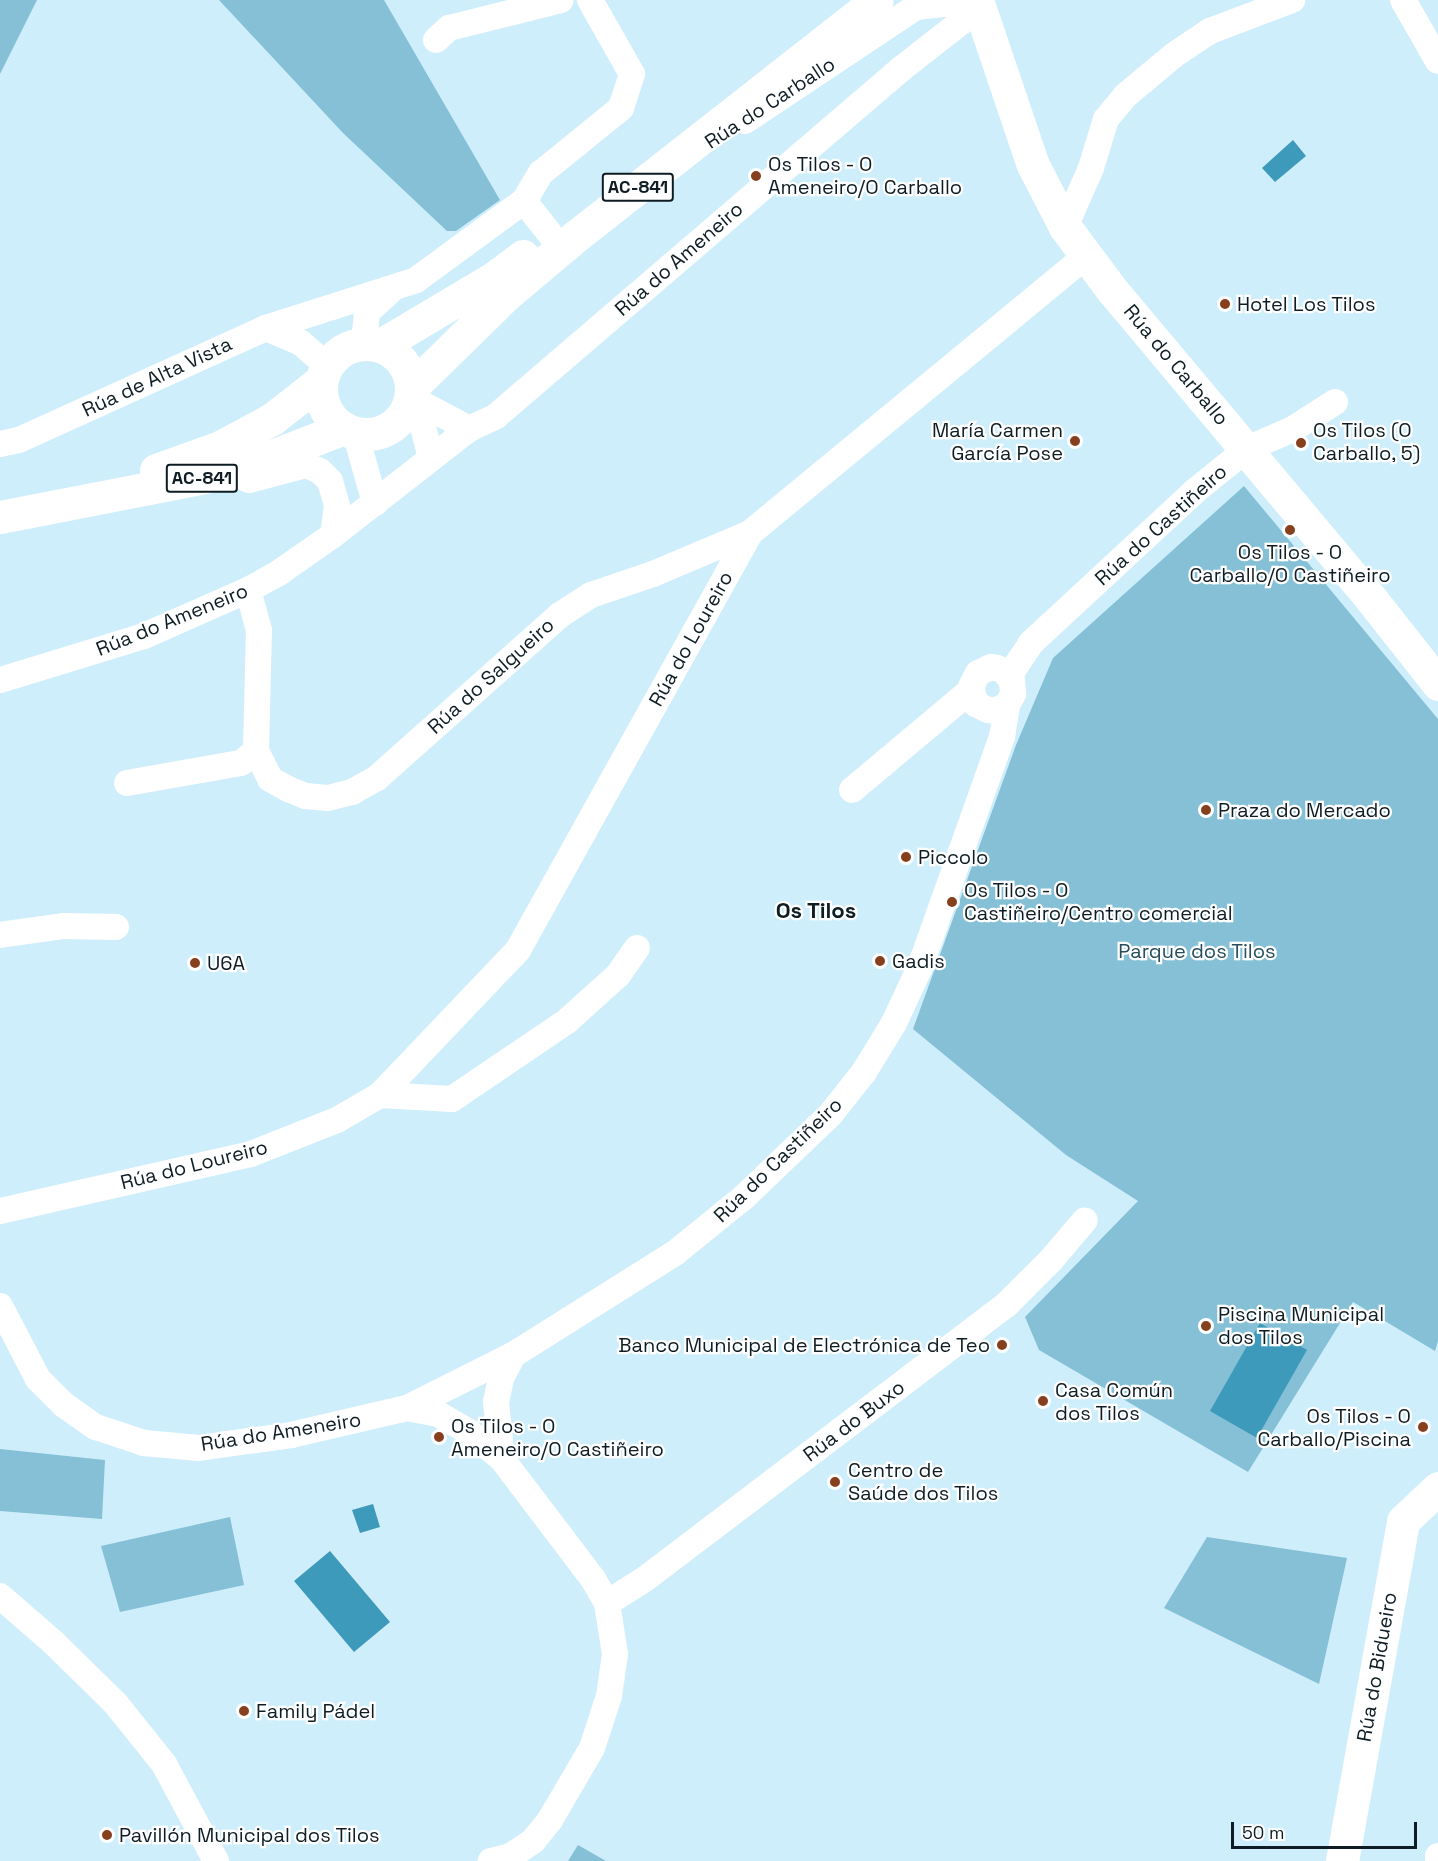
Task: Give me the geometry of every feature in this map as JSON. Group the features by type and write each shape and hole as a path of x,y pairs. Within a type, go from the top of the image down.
{"main road":[{"name":"AC-841","path":"53,506 220,447 272,419 324,373 337,354 348,347 372,340 495,277 669,144 843,0"},
{"name":"AC-841","path":"0,517 231,472 350,430 366,434 390,427 410,398 507,294 658,171 877,0"},
{"name":"Rúa do Carballo","path":"979,3 1033,165 1065,227 1086,256 1438,684"},
{"path":"372,340 403,362 410,376 410,398"},
{"path":"324,373 322,400 329,415 350,430"},
{"name":"Rúa do Bidueiro","path":"1342,1861 1403,1521 1438,1488"}],"street":[{"path":"436,40 448,28 561,0"},
{"name":"Rúa de Alta Vista","path":"0,444 19,441 266,328 394,288 416,280 440,266 524,201 541,173 621,108 632,74 590,0"},
{"path":"1065,227 1091,168 1106,119 1125,96 1174,55 1210,31 1292,0"},
{"path":"1403,0 1438,61"},
{"name":"Rúa do Carballo","path":"658,171 701,148 763,109 916,7 979,3"},
{"name":"Rúa do Ameneiro","path":"0,680 144,636 249,590 333,535 469,429 495,417 979,3"},
{"path":"524,201 550,234"},
{"name":"Rúa do Loureiro","path":"0,1211 252,1154 337,1120 380,1095 518,950 750,533 1086,256"},
{"name":"Rúa de Alta Vista","path":"372,340 366,312 394,288"},
{"path":"315,312 345,321 372,340"},
{"path":"266,328 301,343 324,373"},
{"path":"410,398 469,429"},
{"path":"410,398 421,419 431,458"},
{"name":"Rúa do Castiñeiro","path":"407,1408 513,1355 683,1246 743,1198 822,1124 864,1072 894,1023 920,967 1002,737 1014,687 1009,676 1031,643 1195,491 1247,449 1293,429 1335,402"},
{"path":"350,430 375,503"},
{"path":"231,472 249,480 306,465 320,471 330,481 337,506 333,535"},
{"name":"Rúa do Salgueiro","path":"249,590 259,630 256,751 270,779 305,796 328,798 352,792 377,778 560,615 591,595 653,574 750,533"},
{"path":"852,790 970,691 974,678 984,669 997,668 1009,676"},
{"path":"970,691 972,698 981,708 995,711 1008,705"},
{"path":"127,783 241,764 256,751"},
{"path":"0,935 64,926 116,927"},
{"path":"380,1095 452,1099 567,1021 618,975 637,948"},
{"name":"Rúa do Buxo","path":"607,1603 645,1579 1007,1304 1051,1260 1085,1220"},
{"name":"Rúa do Ameneiro","path":"0,1306 38,1379 64,1405 96,1427 144,1443 199,1448 291,1435 407,1408 438,1414 469,1432 502,1459 593,1578 607,1603 615,1654 609,1696 592,1748 550,1820 533,1841 511,1856 491,1861"},
{"path":"502,1459 496,1402 501,1378 513,1355"},
{"path":"0,1596 54,1642 116,1704 164,1764 216,1861"},
{"path":"1438,1856 1438,1861"}],"green space":[{"path":"0,0 37,0 0,74"},
{"path":"219,0 384,0 500,200 456,231 447,231 343,133"},
{"name":"Parque dos Tilos","path":"1244,486 1438,719 1438,1341 1435,1351 1353,1302 1248,1472 1039,1350 1025,1317 1138,1201 1066,1155 913,1029 1016,745 1053,658"},
{"path":"0,1449 105,1460 102,1519 0,1511"},
{"path":"230,1517 244,1585 120,1612 101,1546"},
{"path":"1207,1537 1347,1558 1319,1684 1164,1608"},
{"path":"578,1845 606,1861 568,1861"}],"shaded area":[{"path":"1293,140 1306,156 1275,182 1262,168"},
{"path":"1260,1323 1307,1350 1257,1438 1210,1411"},
{"path":"373,1504 380,1527 360,1533 352,1510"},
{"path":"330,1551 390,1622 354,1652 294,1581"}],"place":[{"name":"Os Tilos - O Ameneiro/O Carballo","path":"756,176"},
{"name":"Hotel Los Tilos","path":"1225,304"},
{"name":"María Carmen García Pose","path":"1075,441"},
{"name":"Os Tilos (O Carballo, 5)","path":"1301,443"},
{"name":"Os Tilos - O Carballo/O Castiñeiro","path":"1290,530"},
{"name":"Praza do Mercado","path":"1206,810"},
{"name":"Piccolo","path":"906,857"},
{"name":"Os Tilos - O Castiñeiro/Centro comercial","path":"952,902"},
{"name":"Gadis","path":"880,961"},
{"name":"U6A","path":"195,963"},
{"name":"Piscina Municipal dos Tilos","path":"1206,1326"},
{"name":"Banco Municipal de Electrónica de Teo","path":"1002,1345"},
{"name":"Casa Común dos Tilos","path":"1043,1401"},
{"name":"Os Tilos - O Carballo/Piscina","path":"1423,1427"},
{"name":"Os Tilos - O Ameneiro/O Castiñeiro","path":"439,1437"},
{"name":"Centro de Saúde dos Tilos","path":"835,1482"},
{"name":"Family Pádel","path":"244,1711"},
{"name":"Pavillón Municipal dos Tilos","path":"107,1835"}],"district":[{"name":"Os Tilos","path":"816,911"}]}
